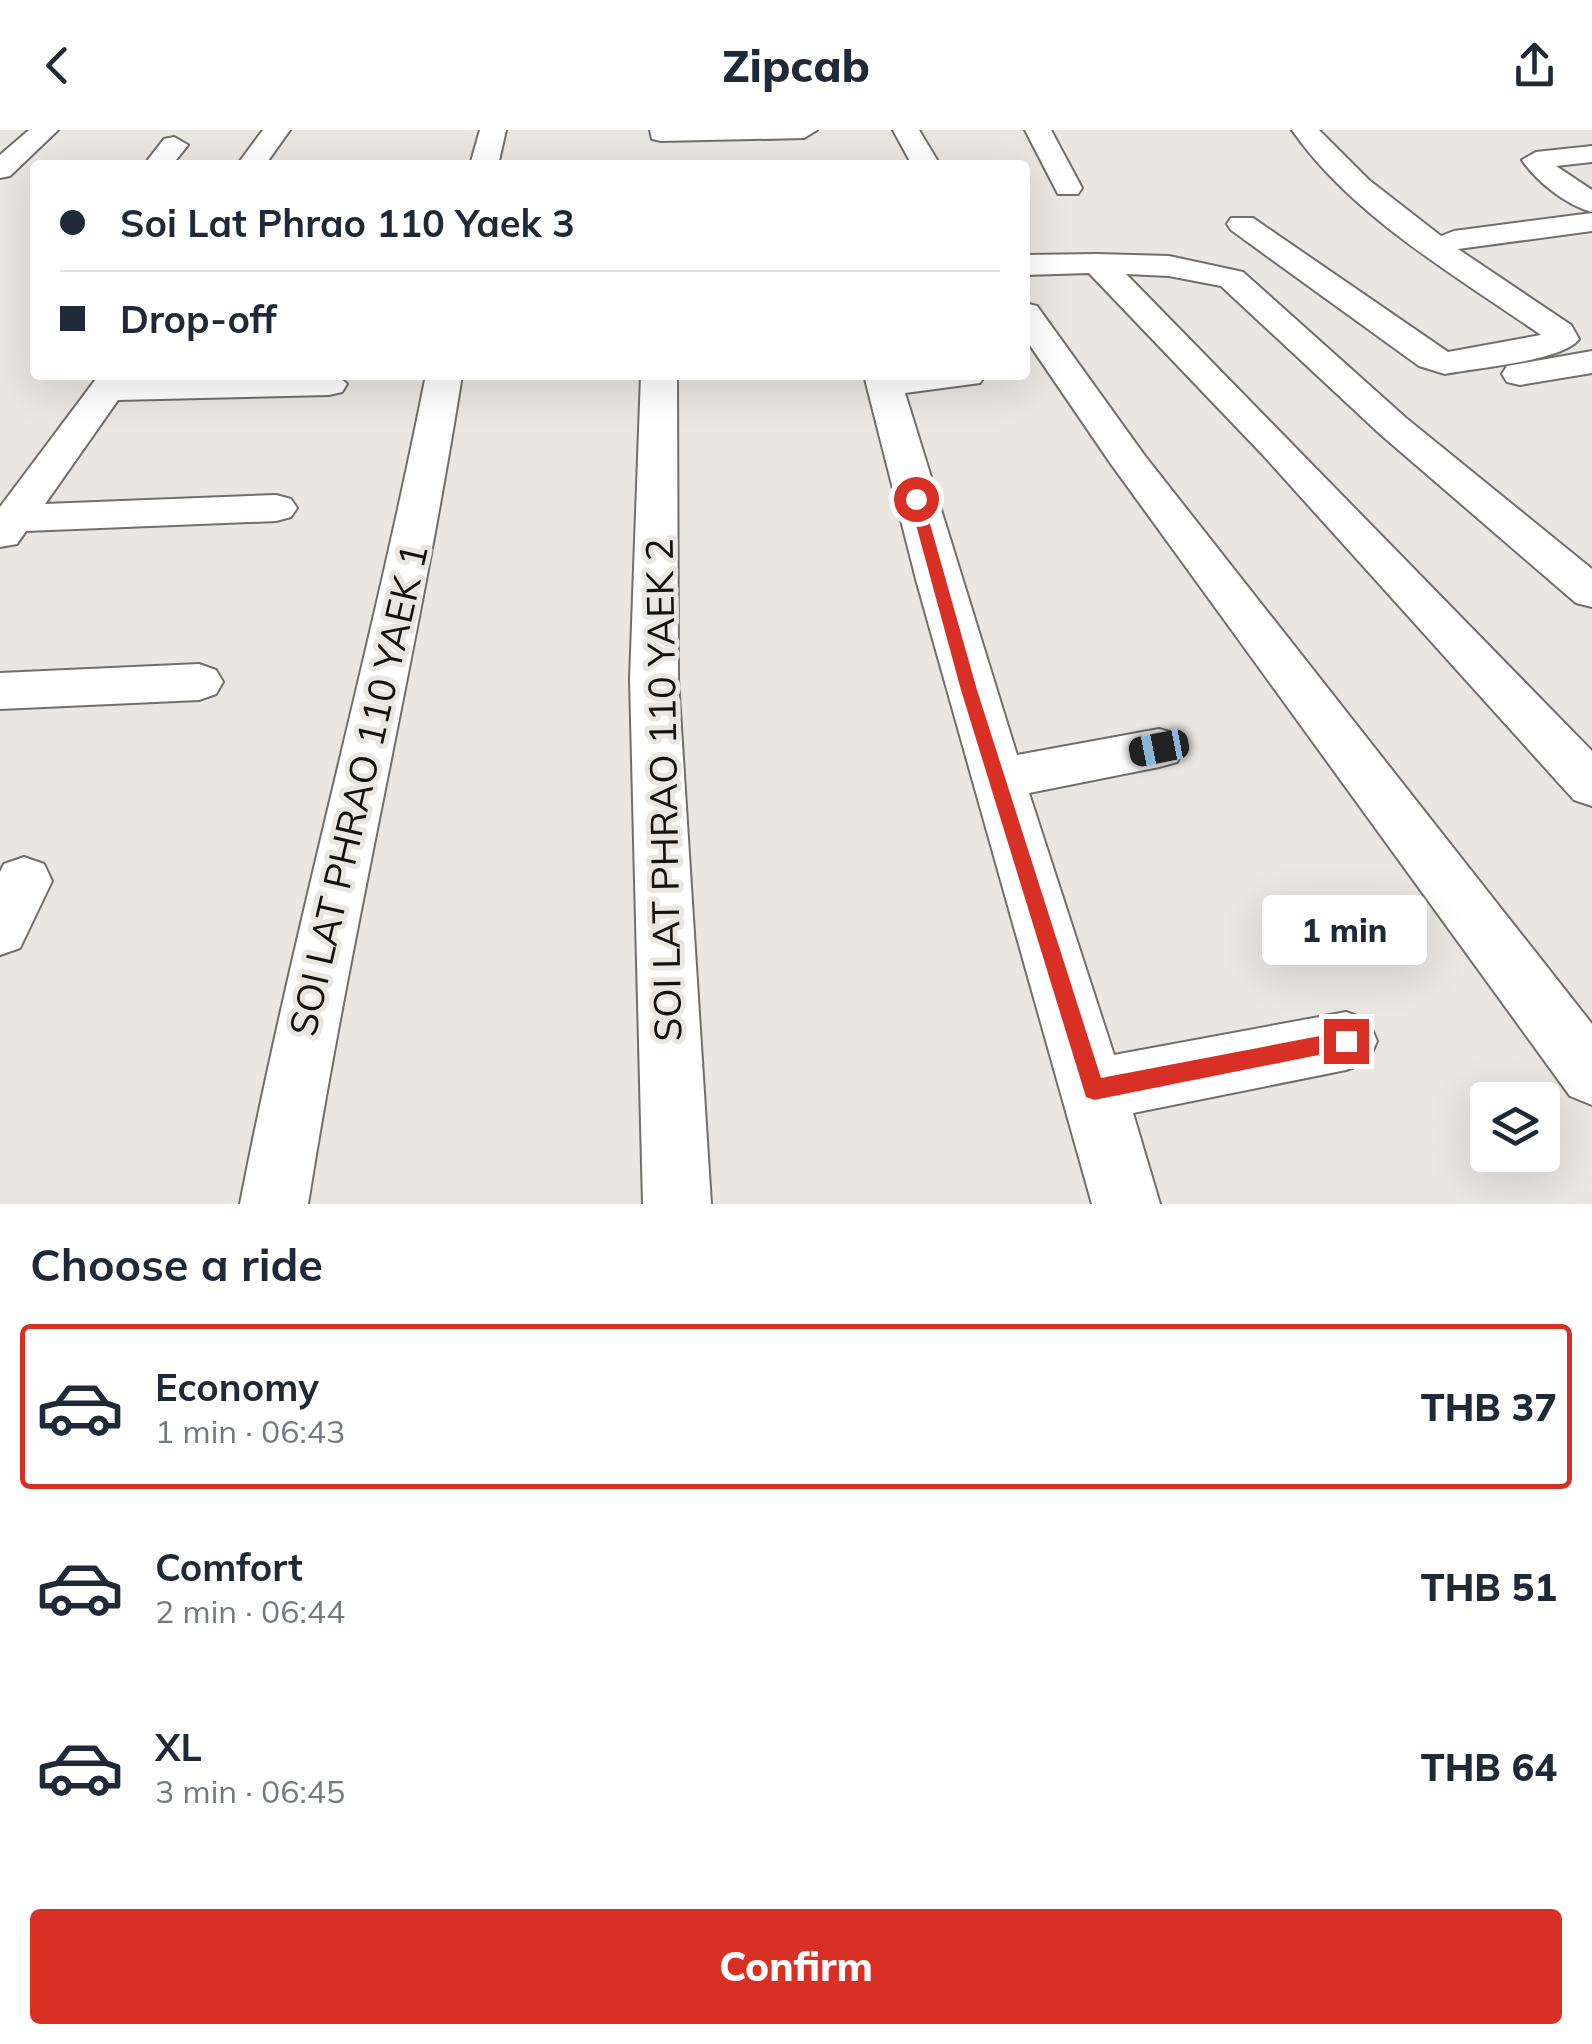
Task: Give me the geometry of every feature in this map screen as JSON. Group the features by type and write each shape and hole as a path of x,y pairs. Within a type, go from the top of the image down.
{"street":[{"path":"0,170 46,130"},
{"path":"255,160 277,130"},
{"path":"485,160 492,130"},
{"path":"664,160 661,132 804,130"},
{"path":"906,130 923,160"},
{"path":"1038,130 1068,188"},
{"path":"1242,224 1432,358 1445,362 1556,344 1562,339 1559,332 1454,260 1365,190 1305,130"},
{"path":"1592,154 1536,160 1544,171 1592,204"},
{"path":"1454,240 1592,222"},
{"path":"1097,263 1354,528 1592,784"},
{"path":"1030,265 1169,266 1232,278 1394,426 1592,592"},
{"path":"1030,321 1143,480 1592,1074"},
{"path":"1467,383 1592,362"},
{"name":"SOI LAT PHRAO 110 YAEK 1","path":"274,1204 293,1084 418,528 443,380"},
{"name":"SOI LAT PHRAO 110 YAEK 2","path":"659,380 654,679 677,1204"},
{"path":"883,380 997,779 1126,1204"},
{"path":"6,528 112,382 330,384"},
{"path":"6,528 276,508"},
{"path":"0,691 199,682"},
{"path":"997,779 1159,748"},
{"path":"1094,1090 1346,1041"}],"route":[{"path":"916,499 969,690 1094,1090 1346,1041"}]}
